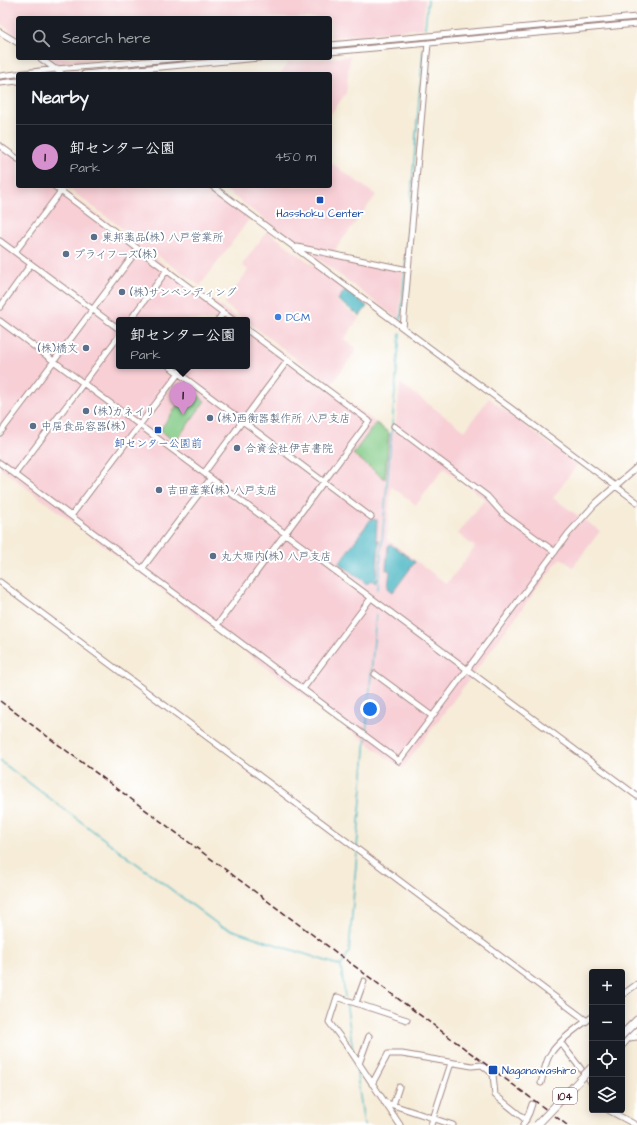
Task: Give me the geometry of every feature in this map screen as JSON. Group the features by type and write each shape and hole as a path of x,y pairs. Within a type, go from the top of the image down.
{"highway":[{"path":"626,1037 628,1029 637,1020"},
{"name":"104","path":"537,1125 589,1070"}],"street":[{"path":"332,45 637,17"},
{"path":"332,52 637,24"},
{"path":"0,32 16,42"},
{"path":"403,328 428,43"},
{"path":"43,60 60,72"},
{"path":"32,72 159,60"},
{"path":"106,72 237,60"},
{"path":"0,76 16,74"},
{"path":"0,84 16,80"},
{"path":"0,146 16,158"},
{"path":"57,188 230,317"},
{"path":"215,188 637,502"},
{"path":"16,252 61,191"},
{"path":"0,241 116,327"},
{"path":"294,246 408,270"},
{"path":"0,433 138,249"},
{"path":"0,307 31,264"},
{"path":"132,317 167,270"},
{"path":"220,317 223,312"},
{"path":"0,321 637,796"},
{"path":"218,625 369,421 250,332"},
{"path":"15,474 116,340"},
{"path":"204,473 288,360"},
{"path":"173,369 371,517"},
{"path":"71,516 181,369"},
{"path":"394,426 487,496 503,514 555,552"},
{"path":"0,463 399,761 581,518 614,485 637,466"},
{"path":"142,569 211,478"},
{"path":"0,582 587,1021 560,1043 551,1053 541,1083"},
{"path":"303,689 372,598"},
{"path":"375,674 432,716"},
{"path":"356,1003 364,981"},
{"path":"625,993 637,984"},
{"path":"400,1125 329,1022 337,997 407,1020"},
{"path":"626,1037 637,1030"},
{"path":"359,1064 369,1036"},
{"path":"626,1037 637,1037"},
{"path":"560,1043 581,1069"},
{"path":"372,1084 388,1054 402,1054 451,1063 485,1067 493,1074 495,1094 525,1122 532,1104"},
{"path":"431,1125 451,1063"},
{"path":"393,1105 399,1087"},
{"path":"384,1102 449,1124"},
{"path":"614,1113 636,1125"}],"shaded area":[{"path":"0,0 425,0 423,28 332,38 332,16 16,16 16,35 0,23"},
{"path":"350,56 346,93 332,112 332,72 282,72 289,62 332,60 332,58"},
{"path":"50,60 94,60 57,64"},
{"path":"0,142 16,154 16,188 62,188 129,238 131,235 68,188 210,188 250,218 200,286 157,255 155,258 235,317 116,317 116,369 250,369 250,328 390,433 395,432 400,383 465,431 489,398 577,465 553,498 600,531 573,567 560,558 402,769 0,468","holes":["444,468 485,499 458,534 475,547 447,584 387,539 391,486 416,505"]},
{"name":"Hasshoku Center","path":"332,163 376,195 334,251 299,244 223,188 332,188"},
{"path":"267,231 345,289 337,301 359,318 344,339 357,349 331,385 250,324 250,317 241,317 224,304 248,270 242,265"},
{"path":"308,251 403,272 399,320 398,319"}],"green space":[{"path":"189,389 205,401 175,442 160,430"},
{"path":"376,423 389,433 385,479 353,454"}],"water":[{"path":"345,290 367,306 360,316 338,300"},
{"path":"371,519 377,520 376,540 379,540 376,583 371,580 367,584 339,563"},
{"path":"390,544 415,562 393,592 388,588 390,570 386,570 388,546"}],"waterway":[{"path":"425,28 428,0"},
{"path":"401,320 423,51"},
{"path":"378,589 400,333"},
{"path":"366,734 376,615"},
{"path":"357,848 366,738"},
{"path":"0,761 220,926 341,966"},
{"path":"345,997 341,966 349,952 357,852"},
{"path":"346,1001 353,1051"},
{"path":"355,1060 364,1125"}],"railway":[{"path":"0,701 567,1125"}],"place":[{"name":"Hasshoku Center","path":"320,200"},
{"name":"東邦薬品(株) 八戸営業所","path":"94,237"},
{"name":"プライフーズ(株)","path":"66,254"},
{"name":"(株)サンベンディング","path":"122,292"},
{"name":"DCM","path":"278,317"},
{"name":"(株)橋文","path":"86,348"},
{"name":"(株)カネイリ","path":"86,411"},
{"name":"卸センター公園","path":"183,415"},
{"name":"(株)西衡器製作所 八戸支店","path":"210,418"},
{"name":"中居食品容器(株)","path":"33,426"},
{"name":"卸センター公園前","path":"158,430"},
{"name":"合資会社伊吉書院","path":"237,448"},
{"name":"吉田産業(株) 八戸支店","path":"159,490"},
{"name":"丸大堀内(株) 八戸支店","path":"213,556"},
{"name":"Naganawashiro","path":"493,1070"}]}
